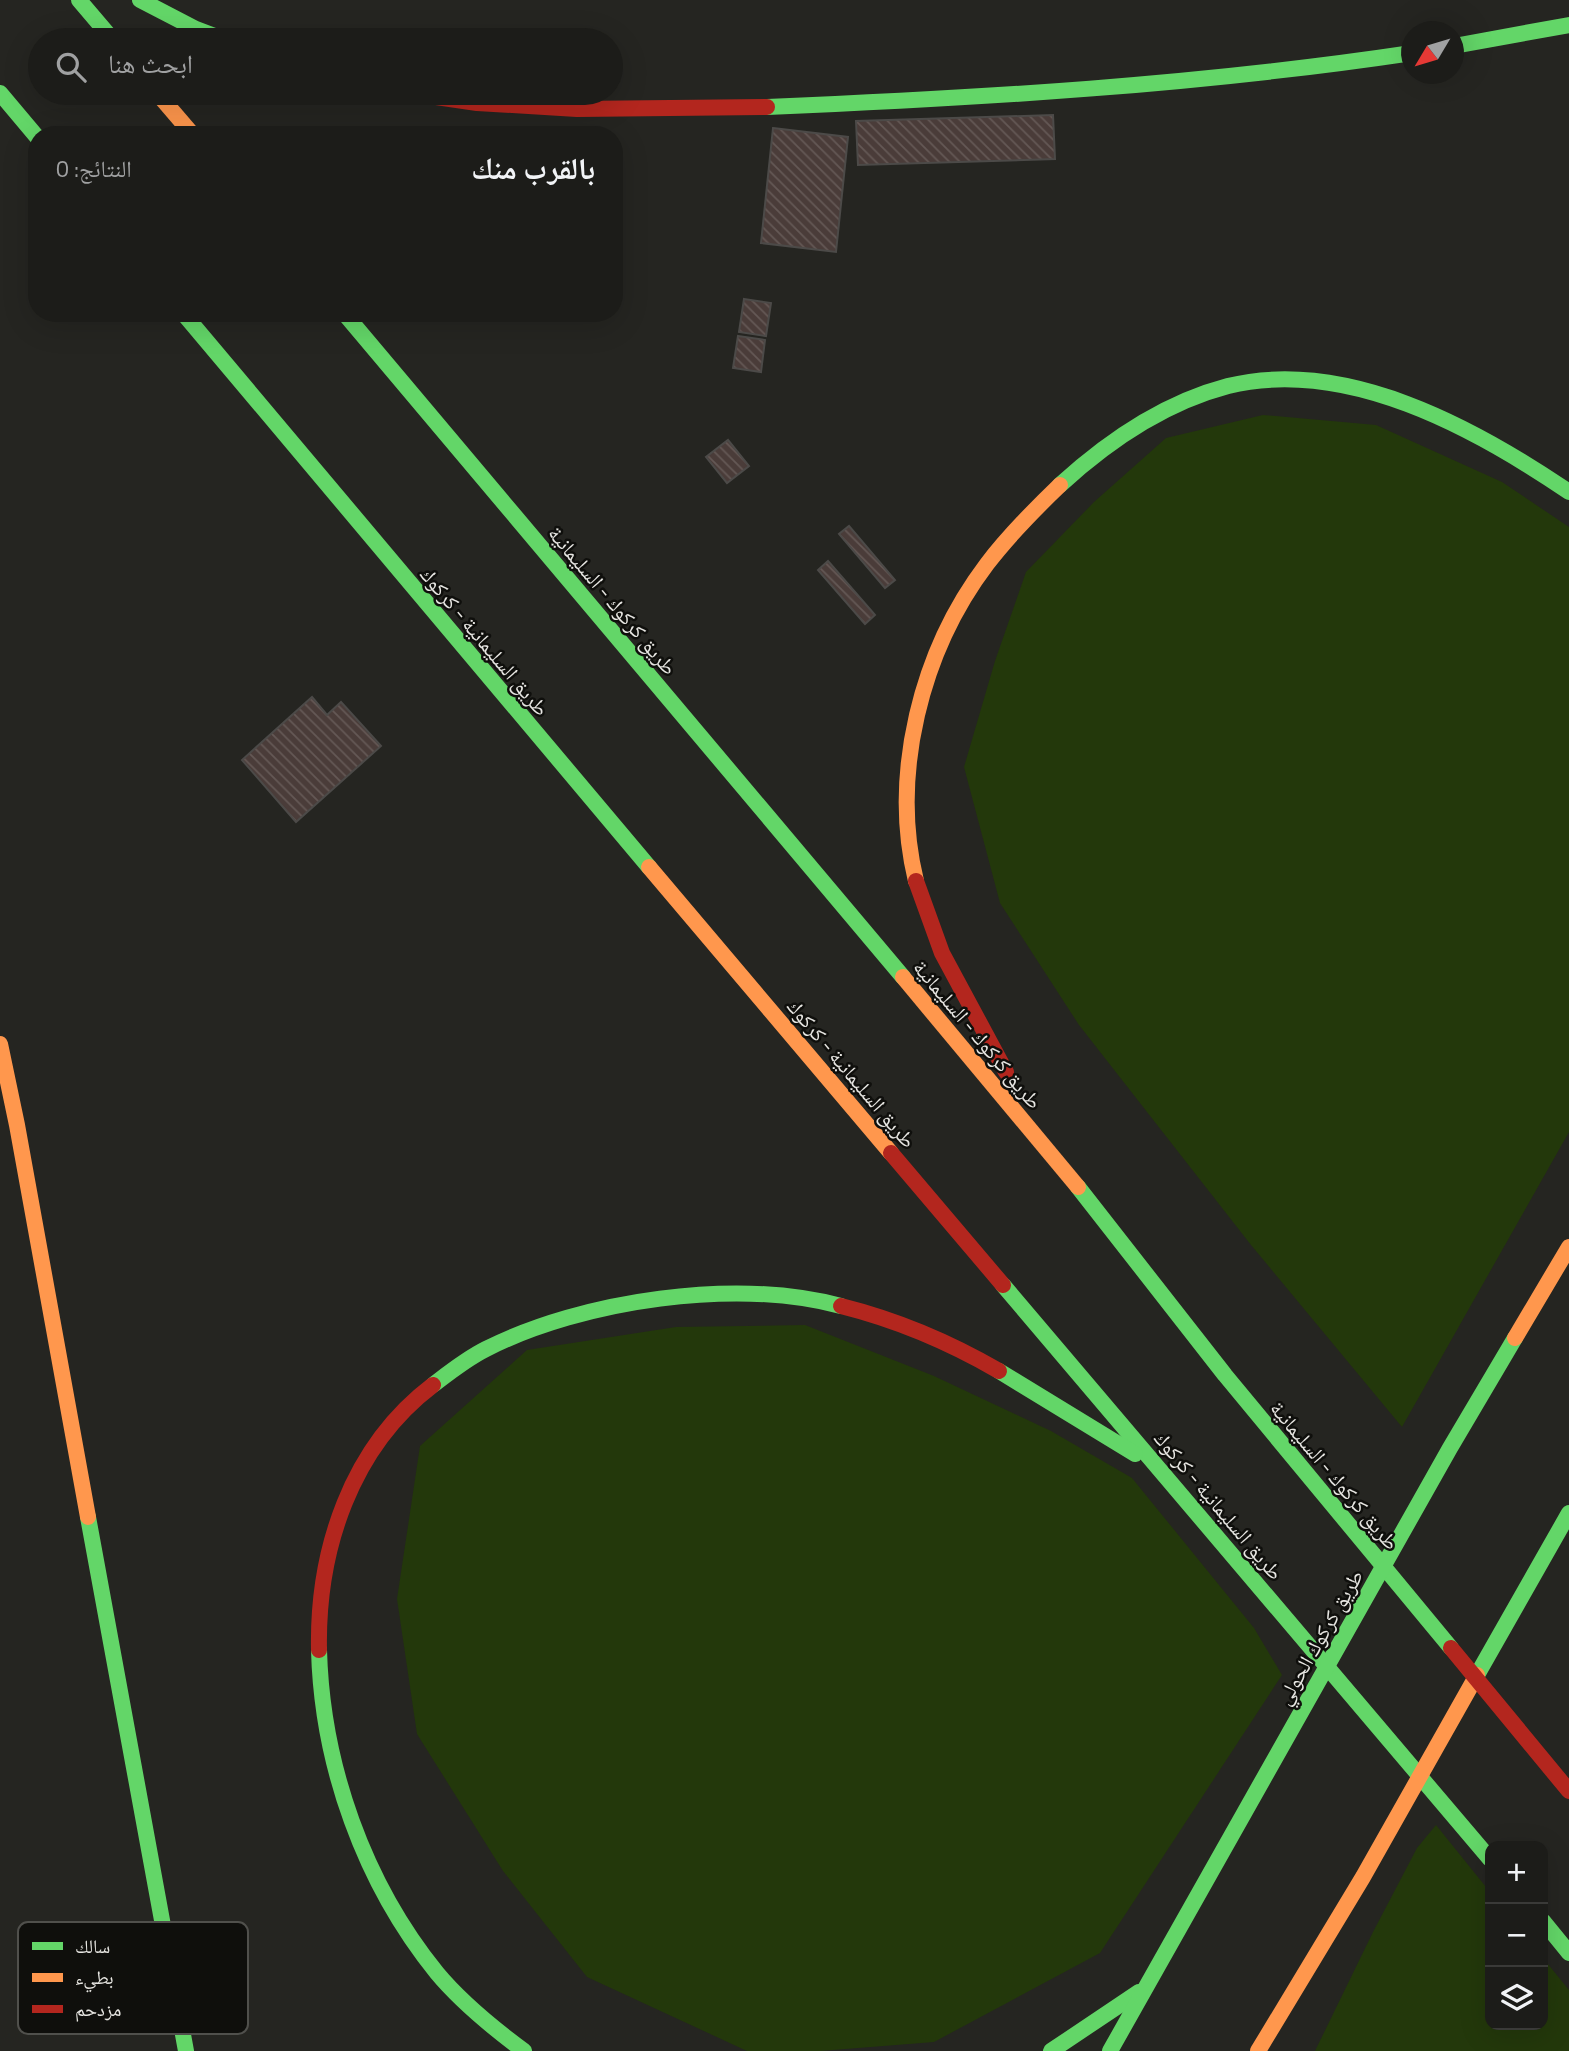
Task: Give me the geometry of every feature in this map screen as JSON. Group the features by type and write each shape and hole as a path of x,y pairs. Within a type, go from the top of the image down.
{"highway":[{"path":"79,0 103,28"},
{"path":"140,0 194,28"},
{"path":"1464,44 1569,25"},
{"path":"513,105 586,109 724,108 1027,94 1195,80 1352,63 1401,55"},
{"path":"0,93 28,126"},
{"path":"167,105 185,126"},
{"name":"طريق السليمانية - كركوك","path":"191,322 1485,1853"},
{"name":"طريق كركوك - السليمانية","path":"352,322 1058,1162 1225,1375 1569,1791"},
{"path":"1058,1162 963,998 948,965 919,887 906,826 909,760 915,724 925,690 948,632 985,567 1047,496 1122,435 1168,408 1217,389 1250,382 1282,380 1312,383 1376,396 1412,407 1458,425 1508,452 1569,492"},
{"path":"0,1044 162,1922"},
{"name":"طريق كركوك الحولي","path":"1110,2051 1450,1448 1569,1247"},
{"path":"524,2051 480,2019 460,2000 417,1948 394,1911 368,1862 354,1828 326,1728 318,1664 318,1601 326,1554 337,1515 355,1477 377,1443 415,1400 469,1359 531,1329 661,1298 747,1292 838,1305 895,1321 969,1356 1162,1470"},
{"path":"1258,2051 1363,1877 1569,1513"},
{"path":"1548,1928 1569,1953"},
{"path":"1051,2051 1147,1987"}],"green space":[{"path":"1263,415 1376,425 1502,482 1569,527 1569,1132 1402,1427 1251,1245 1079,1025 1000,903 964,767 995,661 1026,572 1094,502 1166,438"},
{"path":"805,1325 934,1376 1051,1431 1132,1478 1254,1628 1282,1675 1100,1953 934,2042 820,2051 747,2051 587,1977 503,1871 417,1734 397,1599 420,1446 527,1350 676,1327"},
{"path":"1436,1825 1485,1886 1485,2030 1548,2030 1548,1964 1569,1990 1569,2051 1315,2051 1417,1848"}],"building":[{"path":"1053,115 1055,159 858,165 856,121"},
{"path":"773,128 848,137 836,252 761,243"},
{"path":"744,299 771,303 766,336 739,332"},
{"path":"738,336 765,340 761,372 733,368"},
{"path":"728,440 749,466 727,483 706,457"},
{"path":"849,526 895,580 885,588 839,534"},
{"path":"828,561 875,615 865,624 818,570"},
{"path":"312,697 327,715 341,702 381,746 296,822 242,760"}],"traffic: fast":[{"path":"79,0 103,28"},
{"path":"140,0 194,28"},
{"path":"1464,44 1569,25"},
{"path":"767,107 1090,89 1251,74 1401,55"},
{"path":"0,93 28,126"},
{"path":"191,322 649,867"},
{"path":"352,322 903,977"},
{"path":"1060,485 1117,439 1181,402 1228,386 1273,380 1318,381 1363,390 1408,404 1493,444 1569,492"},
{"path":"1078,1187 1225,1375 1451,1648"},
{"path":"1003,1285 1485,1853"},
{"path":"433,1385 479,1353 525,1332 613,1306 708,1294 799,1298 841,1306"},
{"path":"1110,2051 1450,1448 1515,1338"},
{"path":"999,1371 1135,1454"},
{"path":"1477,1675 1569,1513"},
{"path":"88,1517 162,1922"},
{"path":"319,1650 328,1736 338,1779 368,1862 388,1901 437,1973 478,2015 524,2051"},
{"path":"1548,1927 1569,1953"},
{"path":"1051,2051 1139,1992"},
{"path":"183,2034 186,2051"}],"traffic: slow":[{"path":"167,105 185,126"},
{"path":"916,881 909,840 907,799 917,715 929,674 944,635 987,564 1022,523 1060,485"},
{"path":"649,867 891,1153"},
{"path":"903,977 1078,1187"},
{"path":"0,1044 88,1517"},
{"path":"1515,1338 1569,1247"},
{"path":"1258,2051 1363,1877 1477,1675"}],"traffic: jam":[{"path":"510,105 577,109 767,107"},
{"path":"916,881 942,953 1006,1072"},
{"path":"891,1153 1003,1285"},
{"path":"841,1306 922,1333 999,1371"},
{"path":"319,1650 324,1575 344,1503 380,1438 404,1410 433,1385"},
{"path":"1451,1648 1569,1791"}]}
